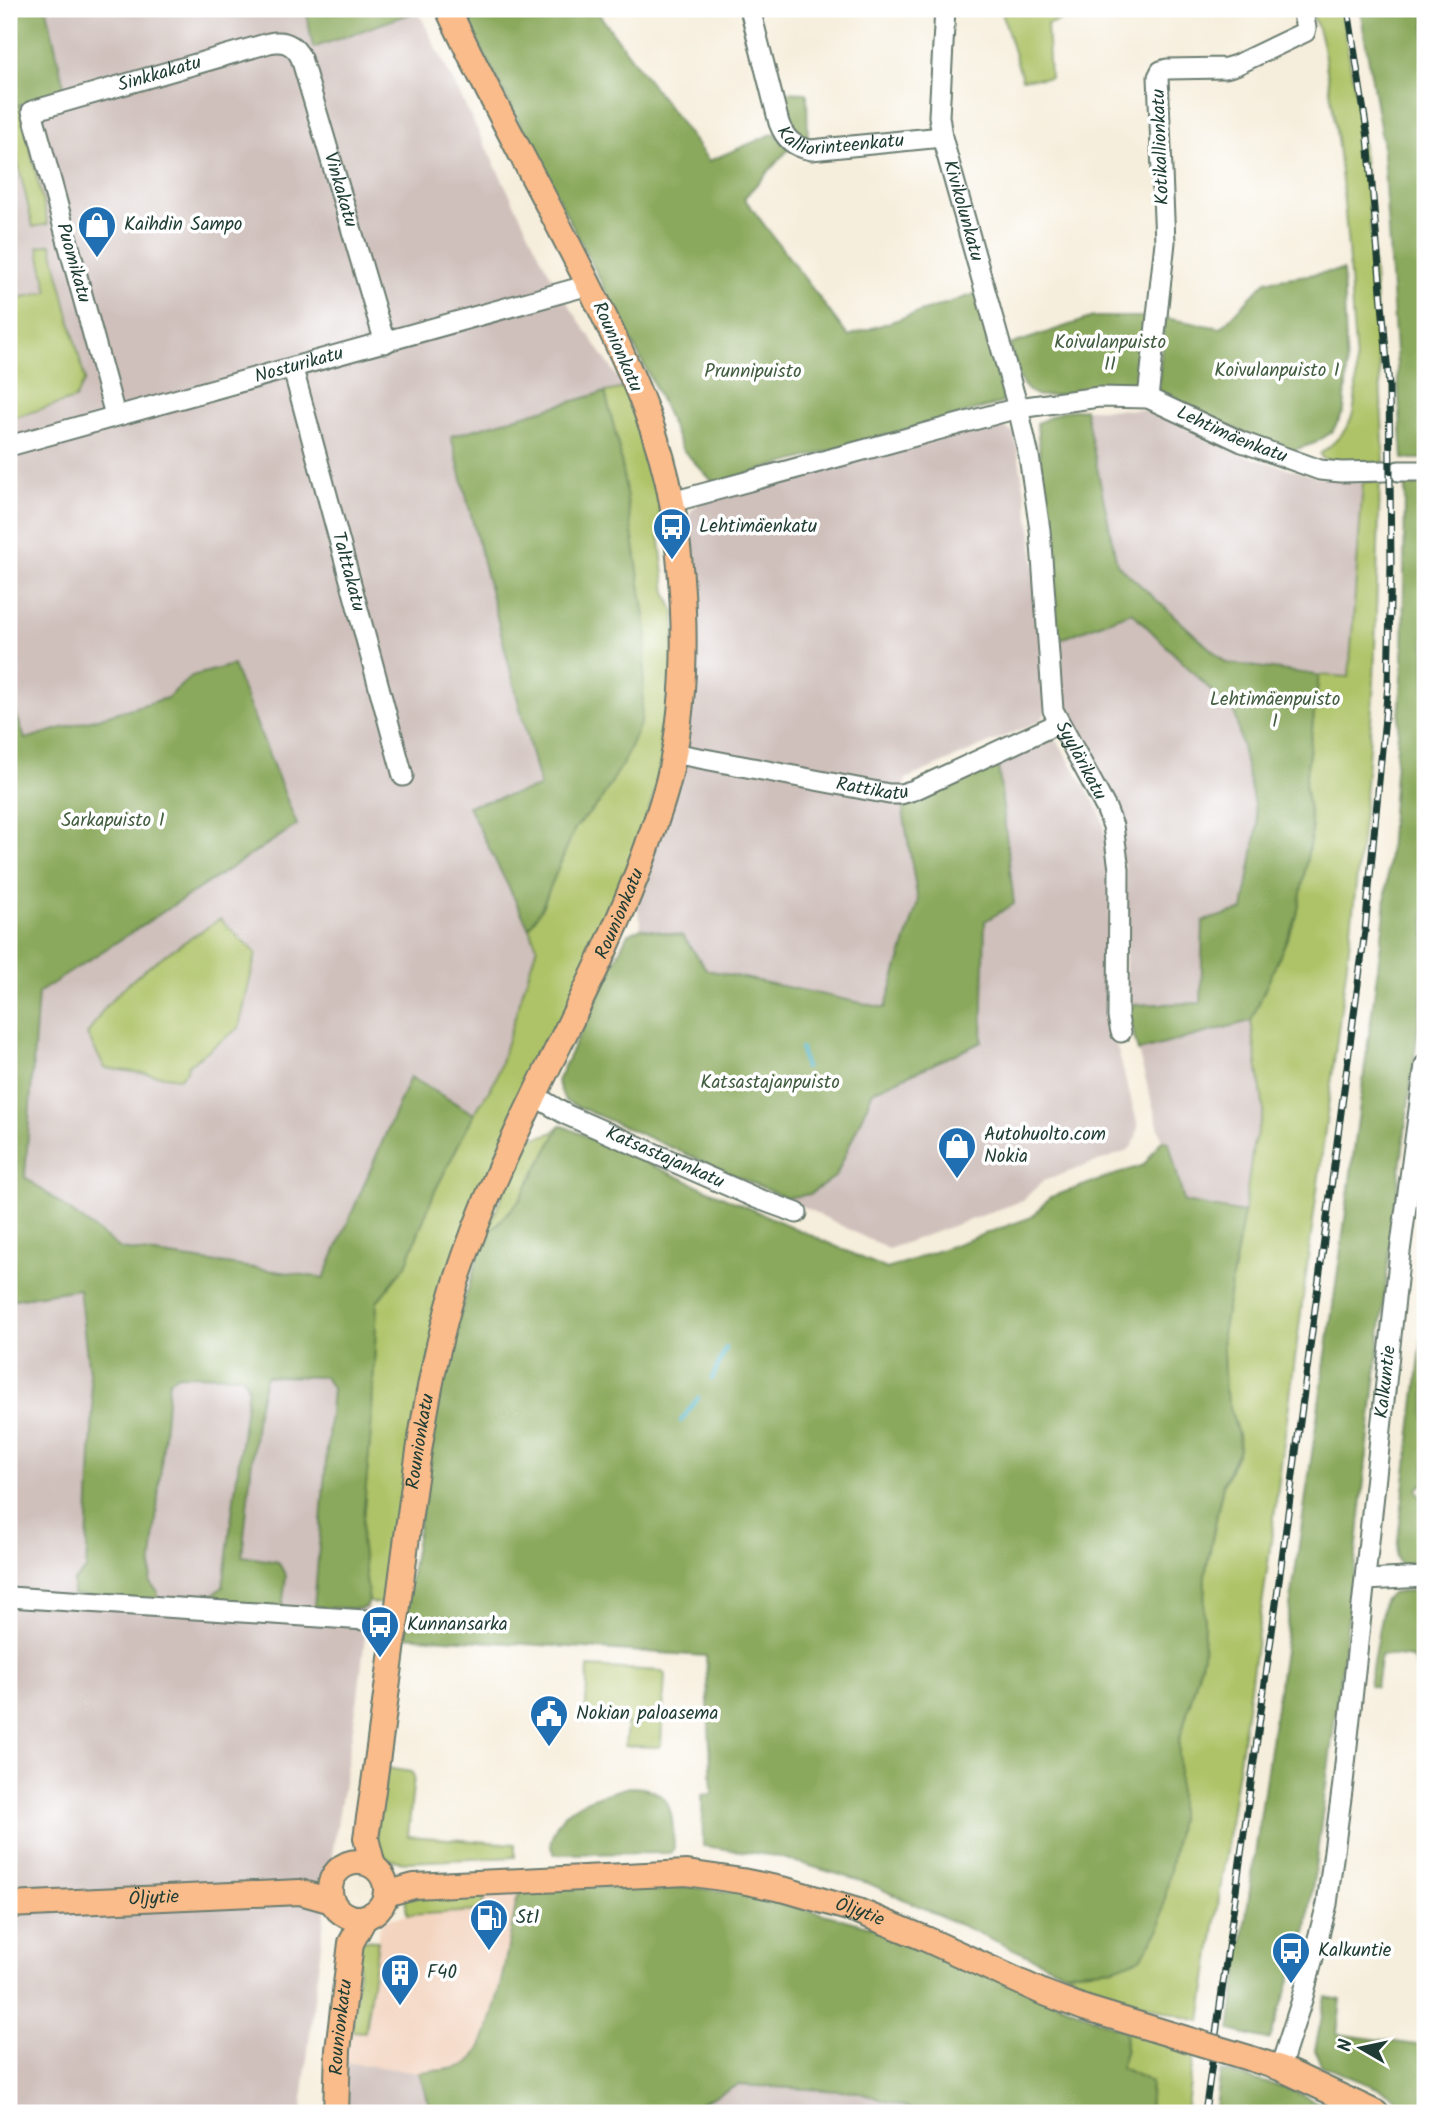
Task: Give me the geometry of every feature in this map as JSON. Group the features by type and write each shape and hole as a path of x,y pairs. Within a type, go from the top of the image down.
{"main road":[{"name":"Rounionkatu","path":"336,2113 338,2050 358,1889 417,1464 435,1361 465,1253 482,1207 596,973 630,894 671,772 682,698 684,627 679,556 672,502 663,462 631,372 448,9"},
{"name":"Öljytie","path":"9,1905 687,1873 742,1881 858,1911 1042,1992 1280,2068 1376,2113"}],"street":[{"name":"Kalliorinteenkatu","path":"750,9 779,123 783,134 791,142 811,150 942,137"},
{"name":"Kivikolunkatu","path":"945,9 939,116 942,137 1018,408"},
{"name":"Kotikallionkatu","path":"1147,398 1165,242 1158,77 1161,71 1236,65 1305,32 1302,9"},
{"name":"Sinkkakatu","path":"32,111 269,43 288,43"},
{"name":"Vinkakatu","path":"288,43 297,50 301,58 385,343"},
{"name":"Puomikatu","path":"32,111 115,415"},
{"name":"Nosturikatu","path":"9,446 589,285"},
{"name":"Talttakatu","path":"293,369 403,776"},
{"name":"Lehtimäenkatu","path":"672,502 1018,408 1099,397 1147,398 1242,442 1320,470 1425,471"},
{"name":"Syylärikatu","path":"1018,408 1029,456 1040,530 1053,710 1106,808 1113,827 1119,869 1118,1017 1121,1032"},
{"name":"Rattikatu","path":"673,753 889,794 901,794 1059,723"},
{"name":"Kalkuntie","path":"1280,2068 1302,2000 1327,1904 1366,1580 1400,1252 1425,1065"},
{"name":"Katsastajankatu","path":"535,1096 567,1115 756,1198 797,1213"},
{"path":"1366,1580 1425,1577"},
{"path":"9,1597 396,1622"}],"shaded area":[{"path":"47,9 306,9 313,47 418,11 545,265 625,388 451,437 540,788 468,806 537,946 495,1081 474,1114 410,1077 324,1278 121,1249 25,1177 38,993 297,825 192,676 167,698 25,739 12,701 9,702 9,108 65,91"},
{"path":"1085,409 1147,410 1249,457 1322,478 1363,482 1349,677 1226,663 1117,564"},
{"path":"1000,424 1015,434 1032,534 1046,708 1044,717 1038,722 906,779 902,804 918,902 885,1008 707,970 683,936 641,928 637,904 693,685 696,626 686,524 691,511 700,502"},
{"path":"1132,612 1235,714 1258,824 1243,910 1203,921 1201,1003 1126,1005 1125,867 1060,710 1055,641"},
{"path":"1052,737 1056,738 1099,810 1104,825 1110,871 1109,1017 1138,1126 1136,1138 1127,1151 1043,1181 1022,1201 888,1249 786,1198 810,1194 836,1176 873,1091 982,1041 985,920 1014,904 998,764"},
{"path":"1251,1021 1264,1111 1253,1146 1244,1213 1184,1202 1169,1142 1162,1140 1138,1051"},
{"path":"79,1288 93,1406 86,1570 73,1582 158,1592 150,1583 169,1381 177,1375 243,1376 249,1388 223,1587 213,1594 194,1594 282,1607 242,1556 257,1412 265,1376 325,1377 332,1388 314,1607 365,1607 369,1602 358,1697 331,1862 302,2100 303,2113 9,2113 9,1300"},
{"path":"531,1887 517,1899 493,2011 486,2037 475,2058 464,2066 419,2072 345,2062 348,2025 366,2032 379,1928 384,1920 407,1915 477,1911 476,1894"},
{"path":"345,2062 419,2072 432,2113 344,2113"},
{"path":"738,2085 858,2092 923,2113 680,2113"}],"green space":[{"path":"9,9 47,9 65,91 9,108"},
{"path":"306,9 417,9 418,11 313,48"},
{"name":"Prunnipuisto","path":"461,9 595,9 709,161 775,133 789,149 744,198 848,336 978,293 1006,395 1002,403 714,483 682,449 653,383"},
{"path":"1001,9 1105,9 1047,24 1050,78 1022,79"},
{"path":"1309,9 1341,9 1356,96 1372,252 1384,463 1341,463 1322,458 1320,454 1340,436 1351,419 1356,376 1338,146 1323,48"},
{"path":"1360,9 1425,9 1425,459 1403,459 1382,139"},
{"path":"776,92 807,93 808,146 791,137"},
{"path":"20,105 48,224 33,227 9,125 9,108"},
{"path":"51,244 85,380 75,399 9,419 9,265 18,298 48,292 38,247"},
{"name":"Koivulanpuisto I","path":"1343,270 1347,374 1344,411 1332,432 1315,443 1291,451 1267,443 1165,397 1158,391 1164,318 1221,328 1266,281"},
{"name":"Koivulanpuisto II","path":"1093,317 1152,317 1143,381 1138,387 1129,391 1039,396 1026,388 1018,376 1010,345"},
{"path":"625,388 660,504 659,533 666,592 675,613 675,663 659,779 624,886 481,1191 389,1599 382,1604 369,1602 361,1541 371,1431 377,1302 406,1265 434,1193 474,1114 495,1081 537,946 529,928 542,907 575,828 599,803 643,668 647,630 619,447 605,392"},
{"path":"605,392 619,447 647,630 641,722 622,765 599,803 575,828 542,907 529,928 468,806 540,787 451,436"},
{"name":"Lehtimäenpuisto I","path":"1085,409 1117,564 1226,663 1319,675 1305,784 1312,830 1297,916 1251,1021 1138,1051 1126,1005 1201,1003 1203,921 1243,910 1258,824 1235,714 1132,612 1055,641 1037,423 1063,411"},
{"path":"1380,481 1374,683 1363,823 1348,955 1267,1571 1201,2021 1131,2000 1064,1972 1114,1968 1179,1819 1179,1742 1203,1656 1205,1575 1223,1486 1239,1449 1238,1435 1225,1390 1222,1334 1253,1146 1264,1111 1251,1021 1297,916 1312,830 1305,784 1319,675 1349,677 1363,482"},
{"path":"1425,481 1425,975 1389,1256 1352,1589 1307,1929 1270,2040 1230,2030 1342,1242 1384,920 1403,664 1405,485"},
{"name":"Sarkapuisto I","path":"233,665 297,825 38,993 25,1177 121,1249 324,1278 410,1077 474,1114 434,1193 406,1265 377,1302 371,1431 361,1541 369,1602 359,1609 314,1607 332,1388 325,1377 266,1376 257,1412 242,1556 278,1562 286,1576 282,1608 192,1603 194,1594 213,1594 223,1587 248,1388 243,1376 178,1375 169,1381 150,1583 158,1592 157,1601 73,1595 73,1582 86,1570 93,1406 79,1289 9,1300 9,702 12,701 25,739 167,698 192,676"},
{"name":"Katsastajanpuisto","path":"998,764 1014,904 985,921 982,1042 873,1091 836,1176 810,1194 786,1198 565,1101 557,1081 627,935 641,928 683,936 707,970 885,1008 918,902 902,804"},
{"path":"220,919 256,953 239,1028 188,1065 187,1071 179,1078 105,1068 87,1035 105,1007 147,968"},
{"path":"561,1125 519,1201 484,1238 531,1139 552,1133"},
{"path":"561,1125 887,1269 1032,1217 1050,1197 1144,1165 1162,1140 1169,1142 1184,1202 1244,1213 1222,1334 1225,1390 1238,1435 1239,1449 1223,1483 1205,1575 1203,1656 1179,1742 1179,1819 1160,1929 1141,1958 1114,1968 1064,1972 868,1883 776,1856 703,1846 702,1795 712,1794 706,1656 401,1636 445,1362 484,1238 519,1201"},
{"path":"1425,1315 1425,1482 1417,1489 1425,1506 1425,1567 1402,1569 1396,1557"},
{"path":"1425,1588 1425,1686 1412,1658 1381,1654 1376,1687 1369,1685 1384,1600 1390,1594"},
{"path":"588,1667 662,1671 665,1675 661,1744 658,1747 625,1746 627,1724 585,1721"},
{"path":"387,1768 411,1772 414,1776 408,1836 515,1844 515,1857 407,1862 391,1860 378,1854 376,1822"},
{"path":"629,1787 655,1791 668,1804 674,1848 670,1853 555,1854 551,1840 565,1814 584,1801"},
{"path":"531,1887 690,1887 749,1894 894,1933 1125,2031 1126,2049 1120,2067 1151,2082 1149,2113 923,2113 858,2092 738,2085 680,2113 432,2113 419,2072 462,2066 477,2053 493,2014 517,1899 522,1891"},
{"path":"476,1894 485,1902 477,1911 407,1915 405,1897"},
{"path":"361,1940 378,1941 365,2032 352,2031"},
{"path":"1326,1997 1341,2000 1337,2034 1425,2046 1425,2113 1417,2113 1387,2092 1321,2065 1315,2050"},
{"path":"1125,2031 1194,2053 1186,2113 1149,2113 1151,2082 1120,2067 1126,2049"},
{"path":"1221,2071 1290,2089 1338,2113 1215,2113"}],"waterway":[{"path":"801,1049 805,1068"},
{"path":"712,1379 726,1348"},
{"path":"681,1421 698,1398"}],"railway":[{"path":"1205,2113 1365,931 1388,685 1391,563 1389,386 1368,138 1348,9"}],"place":[{"name":"Kaihdin Sampo","path":"97,259"},
{"name":"Lehtimäenkatu","path":"672,561"},
{"name":"Autohuolto.com Nokia","path":"957,1180"},
{"name":"Kunnansarka","path":"380,1659"},
{"name":"Nokian paloasema","path":"549,1748"},
{"name":"St1","path":"489,1952"},
{"name":"Kalkuntie","path":"1291,1985"},
{"name":"F40","path":"400,2007"}]}
